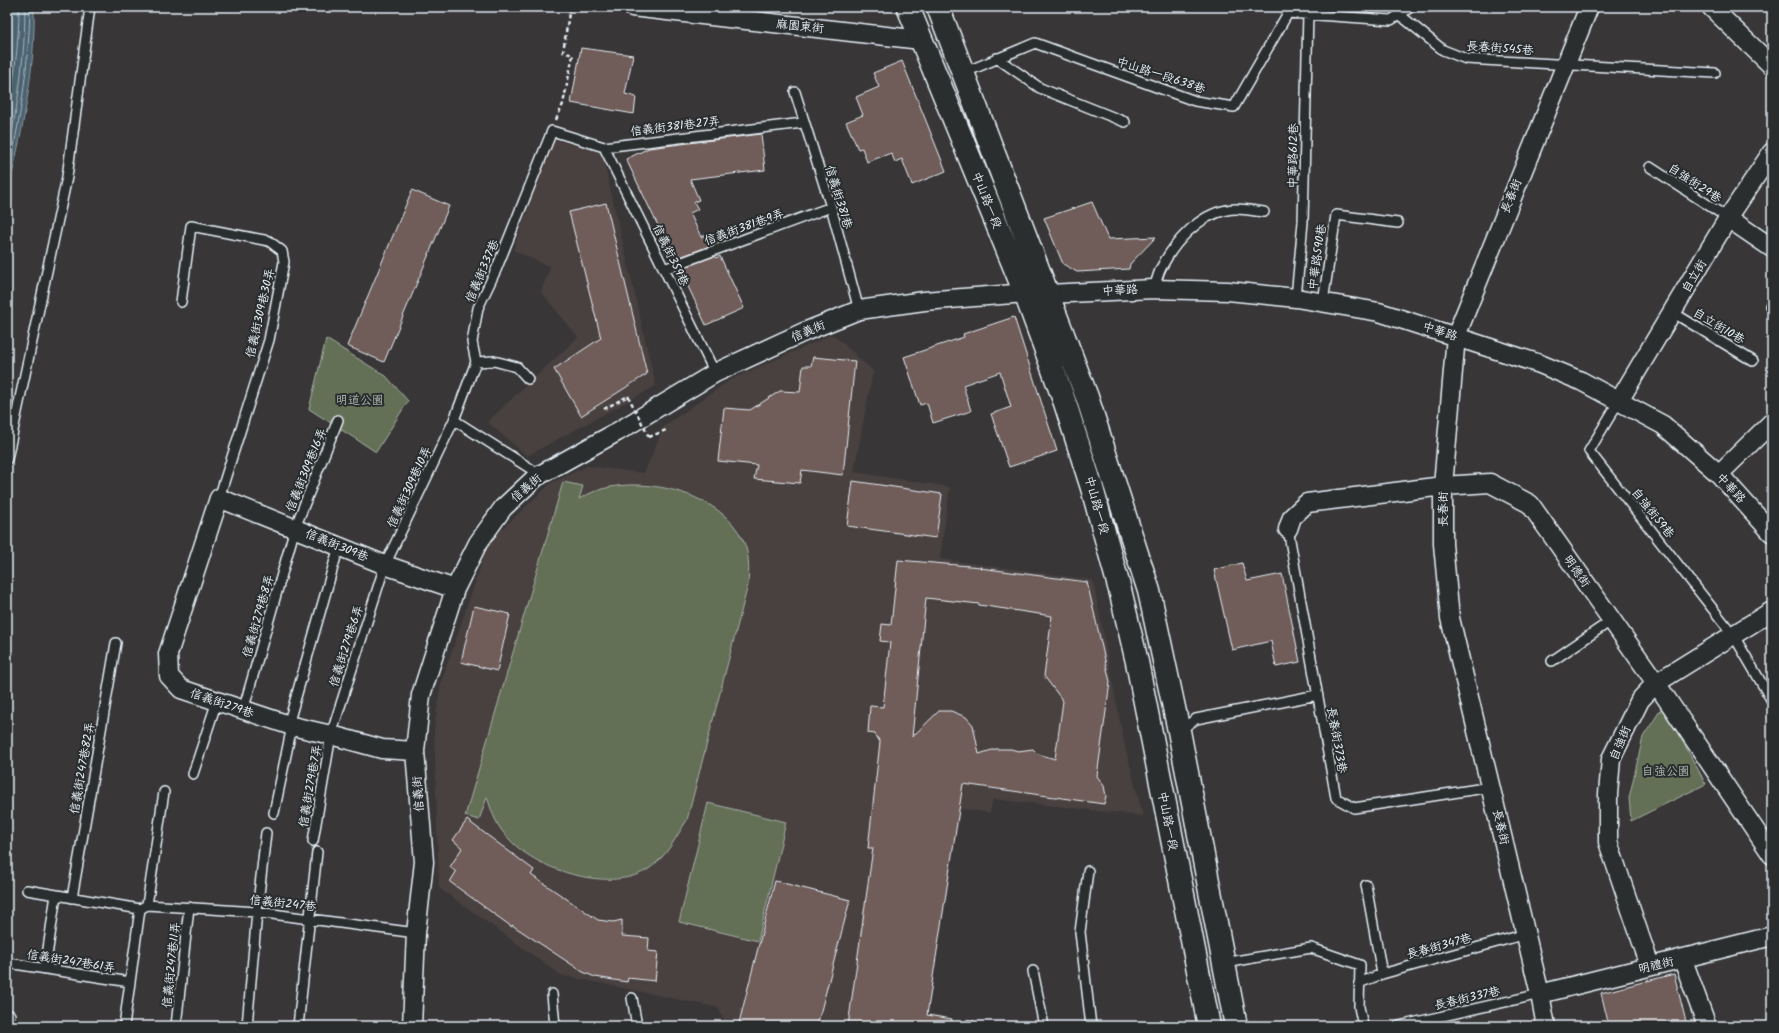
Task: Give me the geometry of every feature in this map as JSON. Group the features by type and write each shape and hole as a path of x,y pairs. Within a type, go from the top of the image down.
{"main road":[{"name":"中山路一段","path":"908,7 1025,293 1065,403 1092,488 1121,594 1141,684 1209,1026"},
{"name":"中山路一段","path":"938,7 1088,397 1149,591 1179,731 1236,1026"}],"street":[{"name":"麻園東街","path":"632,7 691,11 921,40"},
{"name":"長春街","path":"1546,1026 1526,934 1450,618 1442,544 1442,486 1456,336 1588,7"},
{"path":"1711,7 1772,66"},
{"name":"自立街","path":"1619,401 1728,218 1772,152"},
{"path":"1728,218 1772,248"},
{"name":"中華路","path":"1048,294 1154,288 1228,291 1296,298 1379,312 1456,336 1540,364 1581,381 1663,425 1719,474 1772,533"},
{"name":"信義街","path":"412,1026 416,933 424,862 415,751 421,695 456,589 478,543 503,508 536,477 617,432 715,373 804,332 859,310 924,301 1025,293 1048,294"},
{"path":"1719,474 1772,422"},
{"name":"明德街","path":"1288,529 1292,517 1307,503 1442,486 1490,483 1530,504 1656,683 1772,855"},
{"name":"信義街309巷","path":"219,498 385,564 456,589"},
{"name":"信義街279巷","path":"219,498 168,654 169,676 181,689 290,726 331,735 382,749 415,751"},
{"name":"自強街","path":"1650,966 1608,842 1608,794 1611,759 1640,700 1656,683 1734,636 1772,611"},
{"name":"明禮街","path":"1540,994 1650,966 1683,960 1772,936"},
{"path":"1683,960 1707,1026"}],"lane":[{"path":"7,459 67,177 90,7"},
{"path":"1308,13 1391,20 1411,7"},
{"name":"中山路一段638巷","path":"963,73 997,58 1035,44 1195,101 1234,107 1288,13 1308,13"},
{"name":"中華路612巷","path":"1296,298 1303,222 1308,13"},
{"name":"長春街545巷","path":"1400,15 1443,50 1466,59 1715,73"},
{"path":"997,58 1040,88 1125,122"},
{"name":"信義街381巷","path":"795,92 803,123 831,207 859,310"},
{"name":"信義街381巷27弄","path":"552,131 604,147 803,123"},
{"name":"信義街337巷","path":"476,362 472,342 478,308 496,270 552,131"},
{"name":"信義街359巷","path":"604,147 715,373"},
{"name":"自強街29巷","path":"1650,167 1728,218"},
{"name":"信義街381巷9弄","path":"664,269 831,207"},
{"path":"1154,288 1161,269 1171,253 1184,236 1201,220 1227,210 1264,212"},
{"name":"中華路590巷","path":"1322,302 1336,215 1398,223"},
{"name":"信義街309巷30弄","path":"181,302 191,226 269,241 282,251 284,262 269,340 219,498"},
{"name":"自立街10巷","path":"1672,312 1753,361"},
{"path":"528,380 517,366 494,361 476,362 454,420 530,469 536,477"},
{"name":"自強街59巷","path":"1619,401 1589,451 1734,636"},
{"name":"信義街309巷16弄","path":"295,528 338,420"},
{"name":"信義街309巷10弄","path":"385,564 454,420"},
{"name":"信義街279巷8弄","path":"244,710 295,528"},
{"name":"長春街373巷","path":"1288,529 1336,798 1354,808 1491,787"},
{"path":"274,813 290,726 339,546"},
{"name":"信義街279巷6弄","path":"331,735 385,564"},
{"path":"1552,661 1612,620"},
{"path":"1734,636 1772,700"},
{"name":"信義街247巷82弄","path":"72,898 116,642"},
{"path":"1179,731 1196,719 1317,695"},
{"path":"193,774 217,701"},
{"name":"信義街279巷7弄","path":"313,841 331,735"},
{"path":"124,1026 130,982 164,792"},
{"path":"248,1026 257,912 266,833"},
{"path":"298,1026 317,852"},
{"path":"1088,871 1080,932 1091,1026"},
{"path":"1366,885 1382,974"},
{"name":"信義街247巷","path":"27,890 72,898 144,907 189,907 257,912 416,933"},
{"path":"45,969 56,895"},
{"name":"信義街247巷11弄","path":"176,1026 189,907"},
{"name":"長春街347巷","path":"1359,983 1382,974 1526,934"},
{"path":"1224,963 1311,948 1360,965 1359,1007 1363,1026"},
{"name":"信義街247巷61弄","path":"8,963 130,982"},
{"path":"1033,971 1044,1026"},
{"path":"552,994 555,1026"},
{"name":"長春街337巷","path":"1399,1026 1540,994"},
{"path":"632,998 637,1026"},
{"path":"9,1026 10,1015"}],"path":[{"path":"552,131 563,104 573,55 563,52 570,7"},
{"path":"604,409 628,396 649,437 666,430"}],"shaded area":[{"path":"553,139 602,153 656,386 527,456 487,422 578,337 541,292 550,267 513,250"},
{"path":"833,334 873,371 854,472 950,487 940,559 1093,580 1124,742 1143,816 993,799 990,813 961,809 928,1013 944,1016 943,1026 725,1025 719,1008 561,975 439,888 434,729 441,682 489,541 551,483 587,466 644,473 664,426 730,380"}],"green space":[{"name":"明道公園","path":"326,339 386,376 408,401 376,452 309,409"},
{"path":"563,482 583,486 579,499 602,489 620,486 640,485 661,487 682,492 701,500 718,511 733,524 743,540 748,557 748,585 687,820 671,846 661,858 650,868 635,876 616,879 597,879 557,869 538,861 523,851 501,830 493,815 487,797 479,820 465,816"},
{"name":"自強公園","path":"1663,706 1706,784 1631,821 1629,798 1643,737"},
{"path":"708,803 786,822 758,941 679,922"}],"water":[{"path":"7,7 34,7 34,31 30,79 22,127 7,197"}],"building":[{"path":"581,48 633,55 625,94 636,97 634,114 571,103"},
{"path":"902,61 946,171 912,185 902,159 895,162 891,153 867,162 862,148 858,149 846,122 863,115 856,97 879,87 873,73"},
{"path":"761,134 765,170 690,179 699,200 694,202 698,209 690,213 701,237 705,235 710,246 674,259 626,159 649,148"},
{"path":"412,190 449,206 384,362 347,346"},
{"path":"1092,202 1108,239 1156,237 1130,264 1129,269 1077,272 1063,264 1044,218"},
{"path":"606,203 647,374 581,416 554,369 601,338 569,212"},
{"path":"715,256 716,258 720,256 744,308 706,325 680,269"},
{"path":"1014,317 1057,451 1009,467 991,414 1011,407 1000,372 963,385 971,411 933,423 927,403 920,405 904,357 964,337 963,334"},
{"path":"813,357 855,361 843,475 802,470 800,483 754,479 757,465 718,461 724,408 750,410 780,391 800,392 803,366 811,366"},
{"path":"853,481 942,494 936,538 847,526"},
{"path":"898,560 981,567 980,568 1087,582 1110,682 1097,776 1104,786 1106,796 1104,804 963,784 927,1015 952,1019 951,1026 848,1026 873,848 868,848 880,742 875,734 868,733 870,706 883,707 890,642 880,641 882,624 891,625","holes":["926,598 979,604 1052,616 1044,676 1063,701 1055,759 1038,754 1033,749 1018,751 1011,749 995,749 979,754 973,725 966,717 951,711 939,711 912,737"]},
{"path":"1242,563 1247,581 1282,574 1300,662 1276,667 1271,641 1232,650 1214,570"},
{"path":"474,606 510,614 497,671 461,662"},
{"path":"467,820 534,870 531,875 598,920 613,922 622,920 622,936 649,938 648,951 658,952 655,981 628,978 627,982 595,977 583,972 512,925 512,927 450,882 456,872 450,867 462,848 453,840"},
{"path":"775,881 850,900 817,1026 750,1026 739,1023"},
{"path":"1674,974 1687,1026 1609,1026 1601,993"}]}
